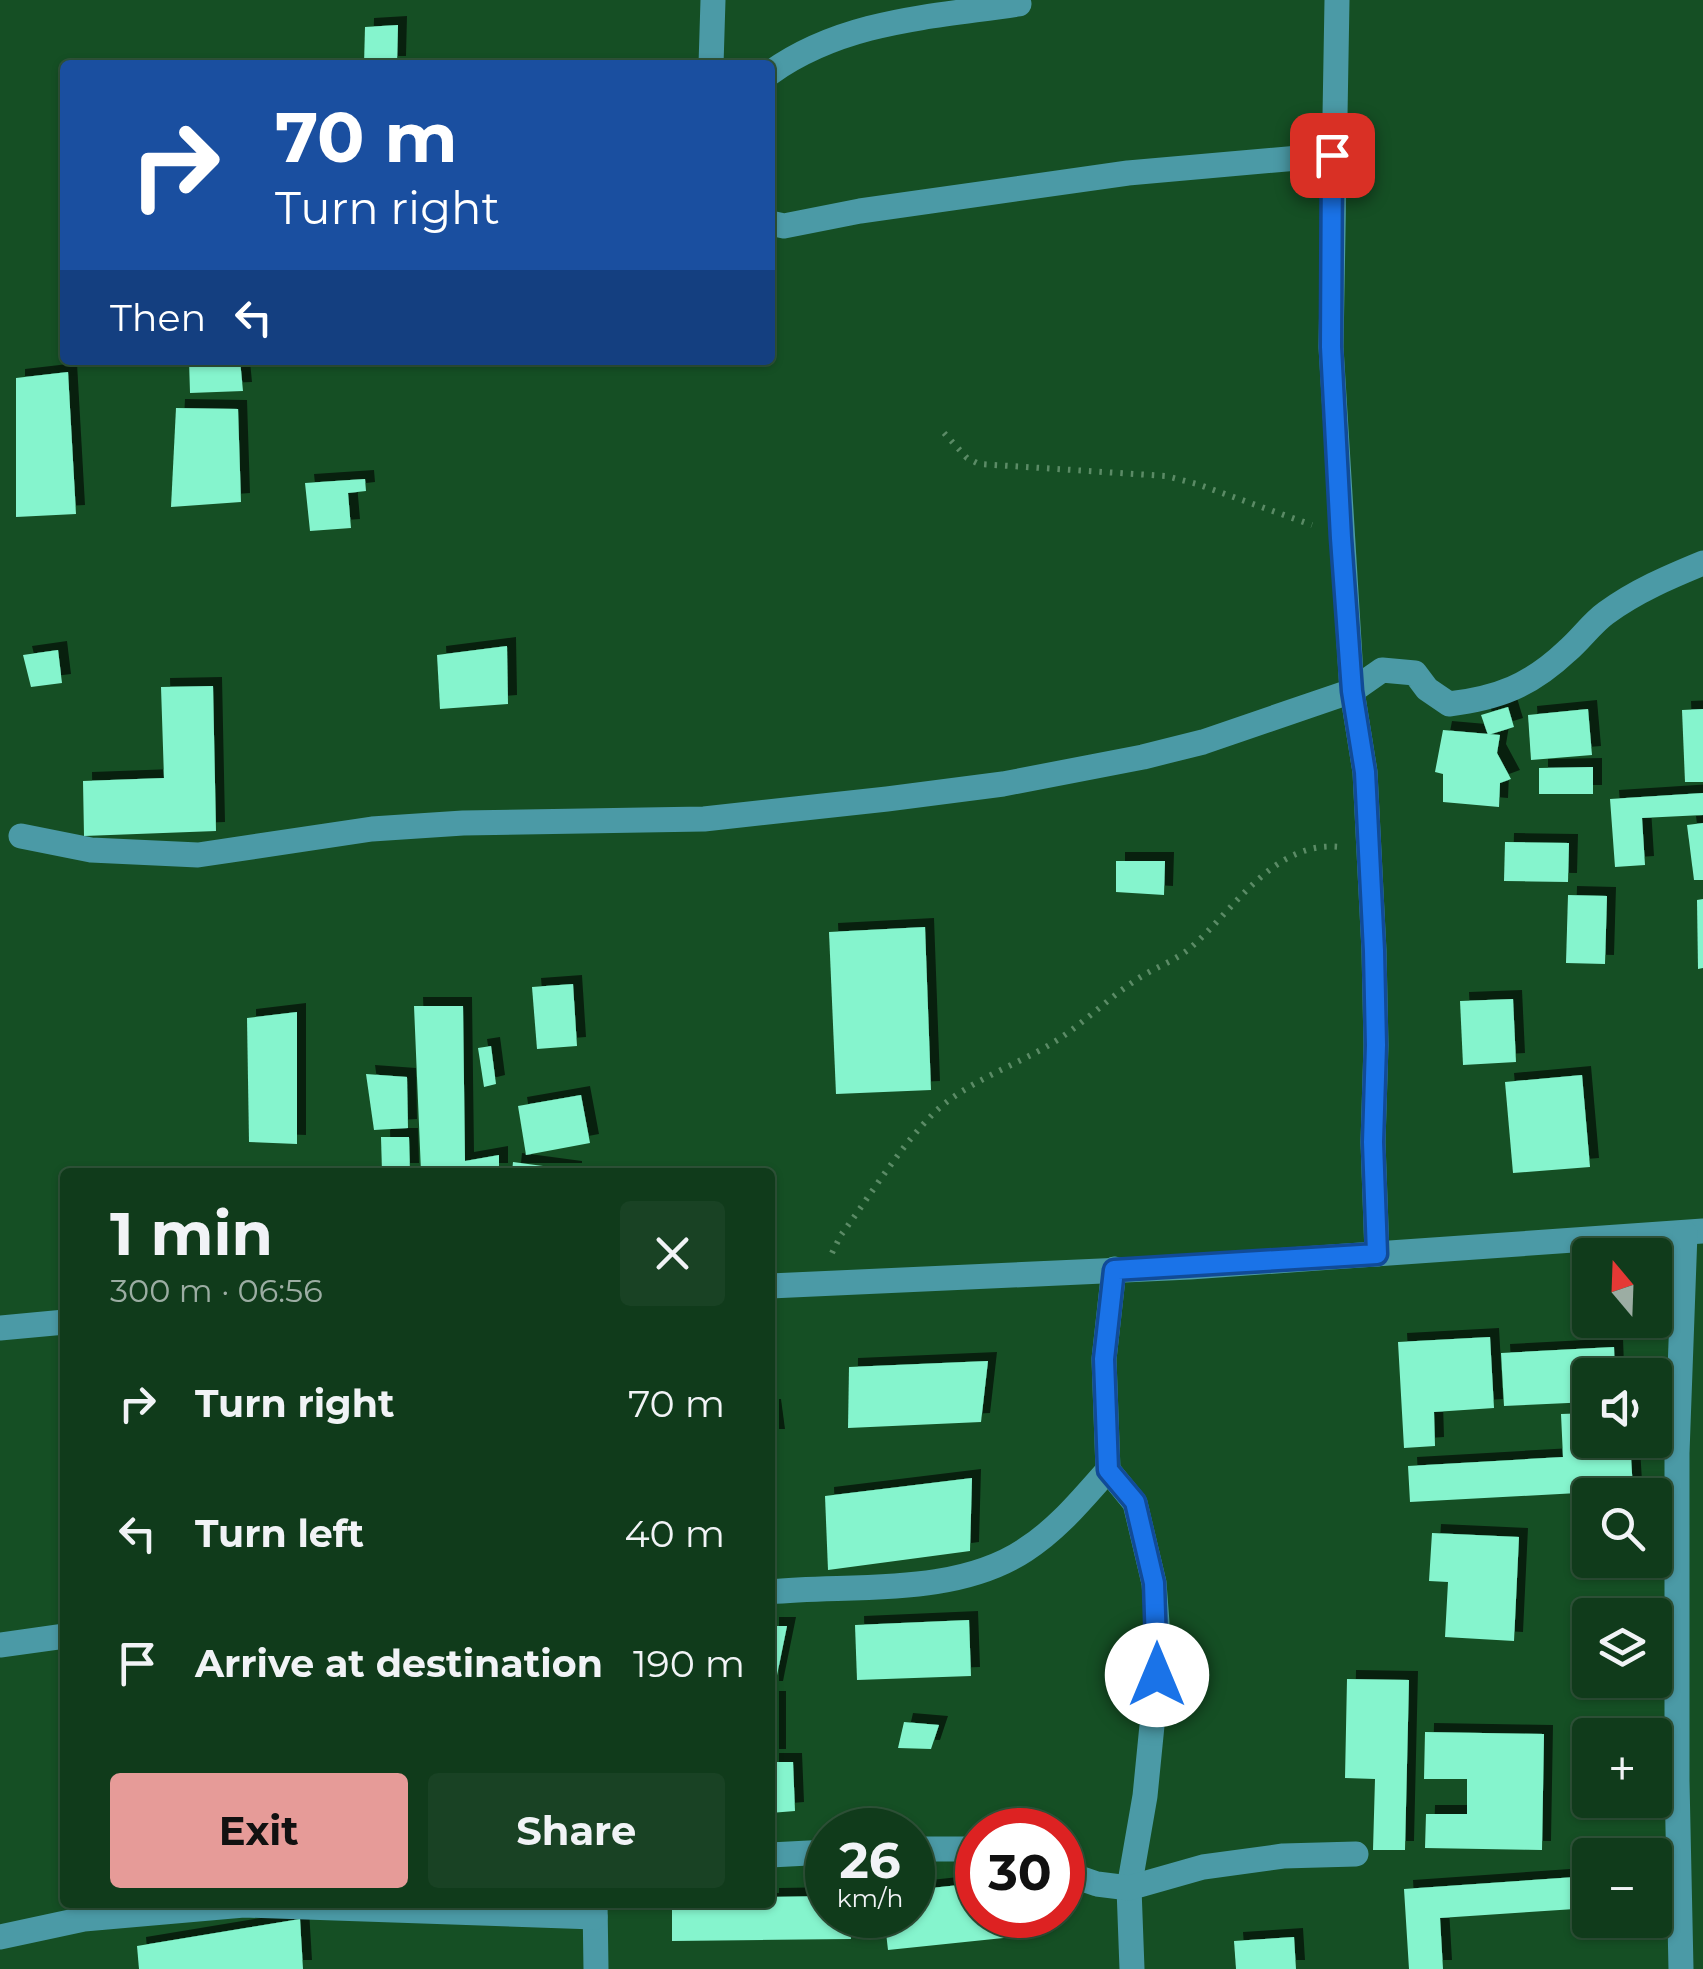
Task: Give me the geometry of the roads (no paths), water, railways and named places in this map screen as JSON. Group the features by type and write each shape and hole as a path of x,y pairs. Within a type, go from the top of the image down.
{"street":[{"path":"711,60 713,0"},
{"path":"1337,0 1331,347 1352,691 1365,772 1375,970 1373,1142 1377,1254"},
{"path":"775,70 860,28 1019,4"},
{"path":"775,223 784,226 860,211 1128,173 1332,155"},
{"path":"21,836 91,850 198,855 372,829 463,823 704,819 887,799 1094,769 1203,742 1352,691 1382,670 1415,672 1427,689 1449,704 1512,691 1542,672 1601,616 1633,594 1703,562"},
{"path":"775,1286 1114,1270 1694,1232 1676,1471 1682,1969"},
{"path":"1114,1270 1104,1359 1108,1470 1135,1502 1154,1583 1157,1622 1157,1675 1145,1796 1129,1888 1132,1969"},
{"path":"0,1328 60,1322"},
{"path":"775,1592 876,1587 989,1569 1025,1551 1062,1521 1108,1470"},
{"path":"0,1645 60,1637"},
{"path":"775,1854 805,1853"},
{"path":"1085,1880 1129,1888 1203,1867 1283,1856 1356,1854"},
{"path":"0,1937 84,1919 210,1908"},
{"path":"455,1908 595,1910 596,1969"}]}
